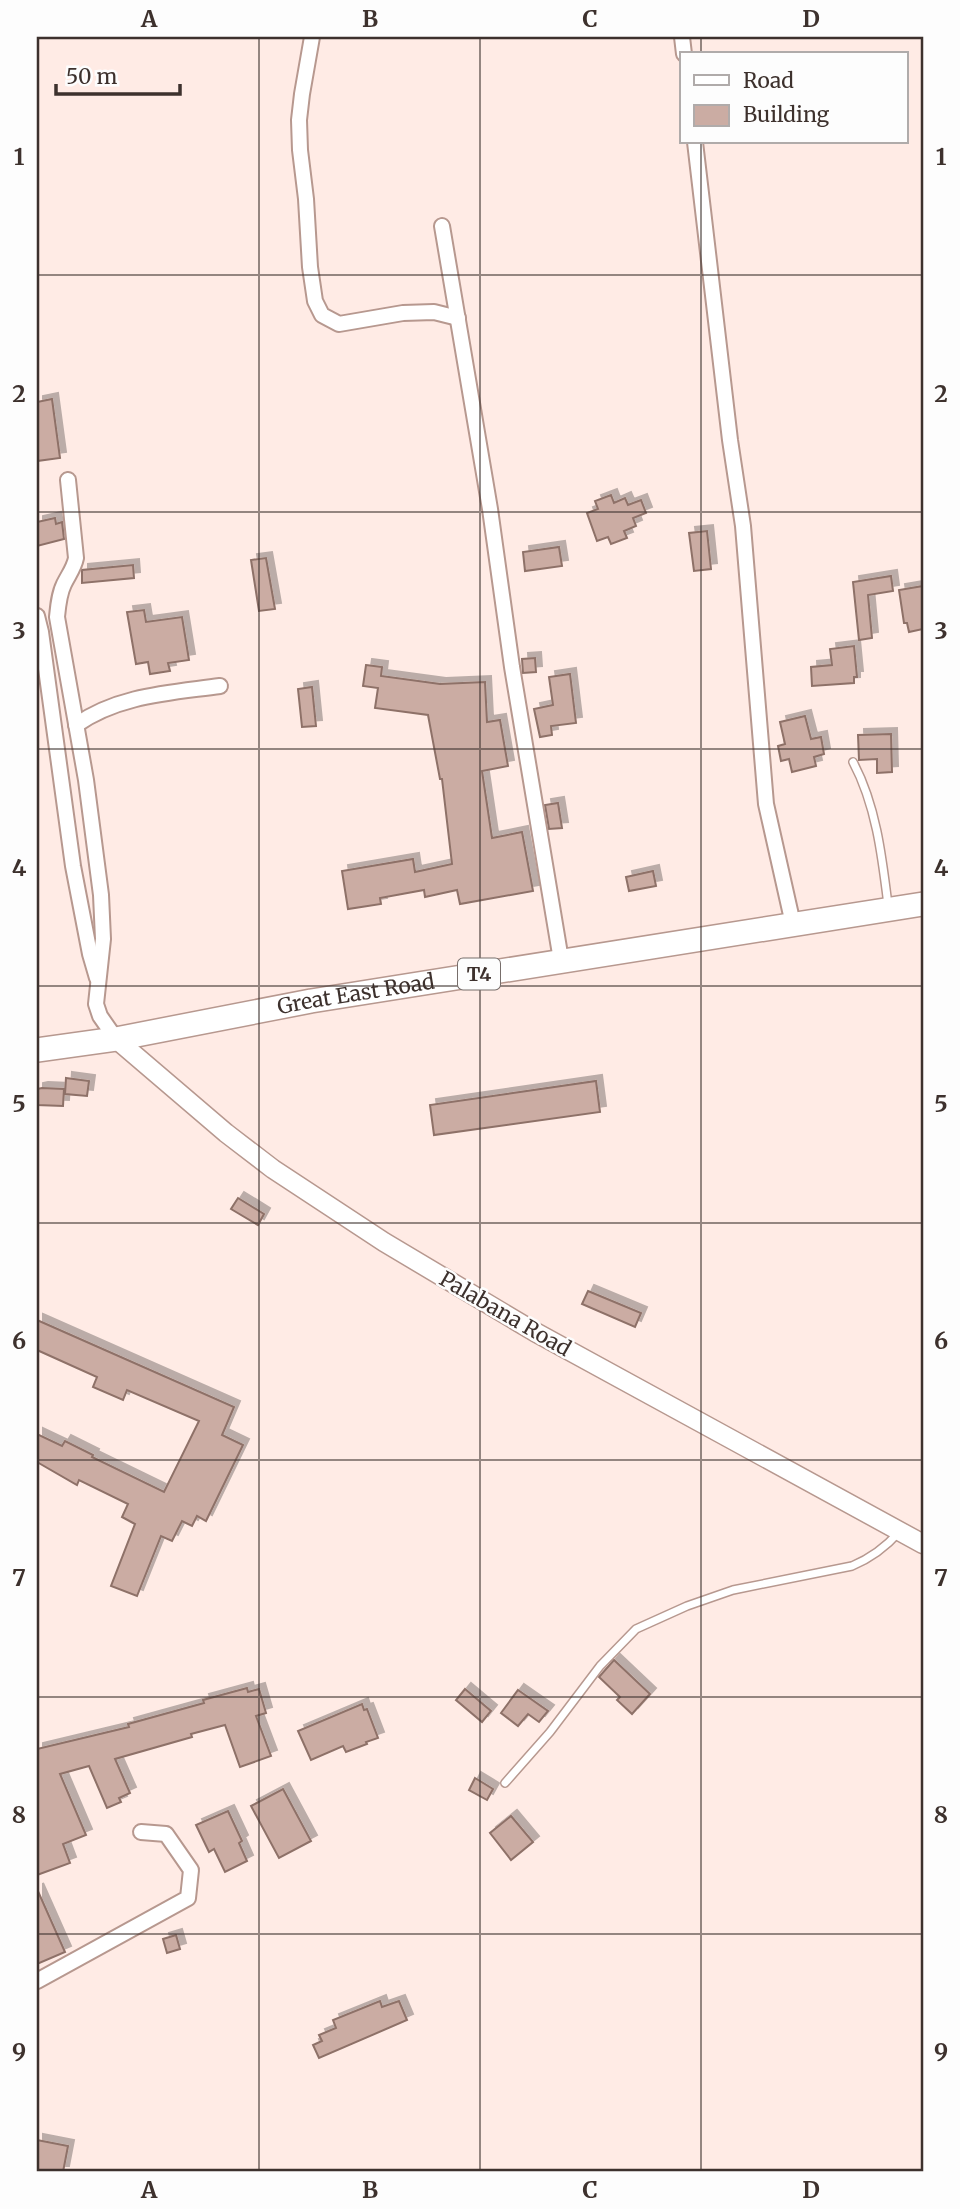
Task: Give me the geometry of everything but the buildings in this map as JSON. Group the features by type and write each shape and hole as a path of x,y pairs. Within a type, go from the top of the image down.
{"highway":[{"name":"Great East Road","path":"37,1050 116,1039 311,1001 923,904"}],"street":[{"path":"312,37 299,120 300,150 310,267 315,301 322,315 339,324 413,312 434,312 458,318"},
{"path":"695,144 730,440 743,526 766,804 793,924"},
{"path":"442,226 561,960"},
{"path":"68,480 76,558 74,568 64,585 57,617 86,780 101,895 103,939 96,1004 100,1016 116,1039"},
{"path":"37,616 77,888 97,979"},
{"path":"76,724 89,715 136,698 220,686"},
{"name":"Palabana Road","path":"116,1039 226,1133 273,1169 384,1242 535,1332 923,1544"},
{"path":"37,1981 188,1898 191,1870 179,1851 166,1834 141,1832"}],"lane":[{"path":"853,762 864,782 875,825 889,909"},
{"path":"505,1783 550,1732 600,1666 636,1629 687,1606 733,1590 852,1566 885,1547 899,1531"}]}
